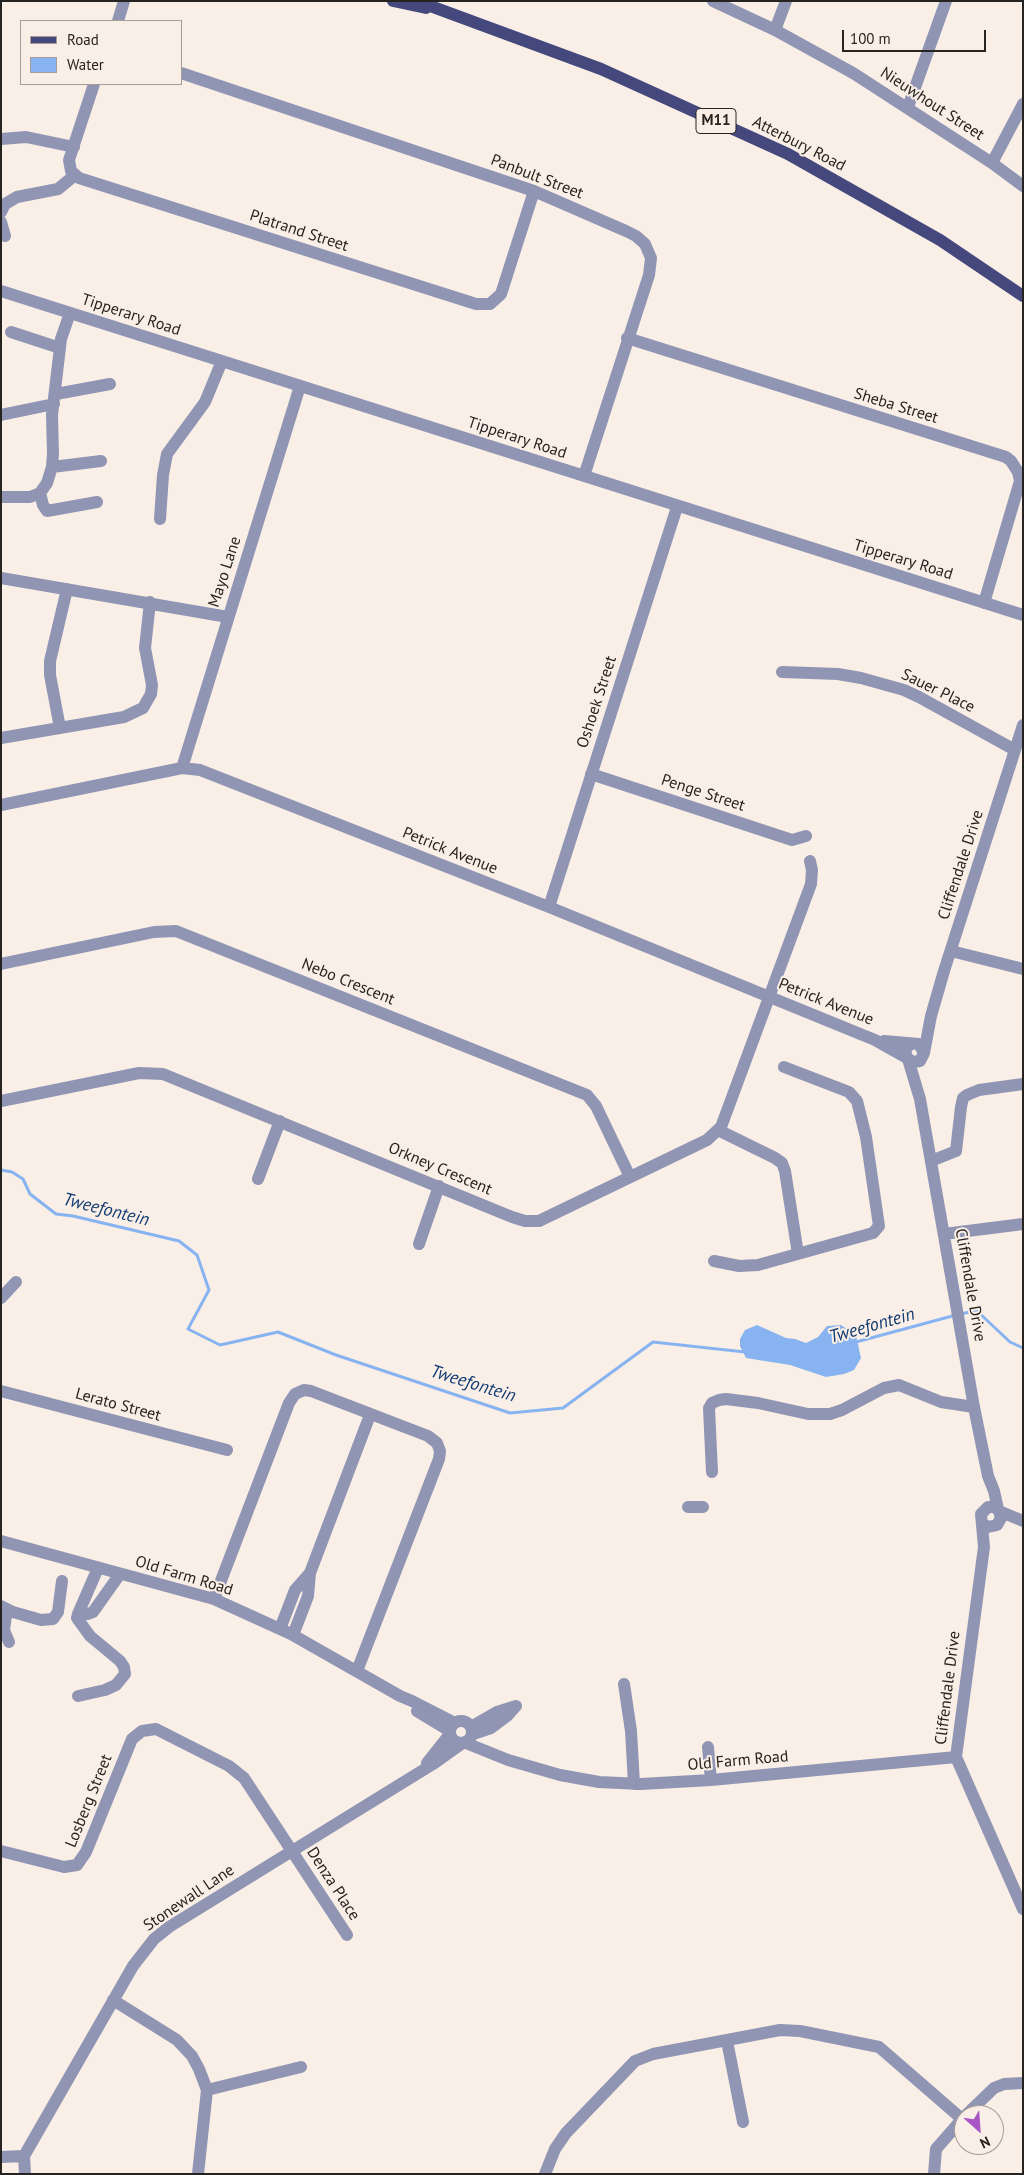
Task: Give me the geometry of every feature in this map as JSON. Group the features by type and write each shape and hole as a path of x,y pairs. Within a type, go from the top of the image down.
{"main road":[{"name":"Atterbury Road","path":"393,1 433,9"},
{"name":"Atterbury Road","path":"417,1 433,9 601,69 788,154 940,240 1023,296"}],"street":[{"path":"118,20 124,1"},
{"name":"Nieuwhout Street","path":"713,1 775,30 853,73 908,107 1023,186"},
{"path":"775,30 786,1"},
{"path":"908,107 946,1"},
{"name":"Panbult Street","path":"182,73 534,191 631,233 645,244 651,258 649,275 627,338 584,476"},
{"path":"1,212 5,204 17,196 58,189 74,175 71,171 70,160 89,85"},
{"path":"992,164 1023,104"},
{"path":"1,139 15,137 31,138 74,147"},
{"name":"Platrand Street","path":"74,175 482,305 490,304 501,294 534,191"},
{"path":"1,222 5,236"},
{"name":"Tipperary Road","path":"1,291 677,507 1023,615"},
{"path":"1,497 25,498 40,493 52,468 55,399 60,348 70,313"},
{"path":"11,332 60,348"},
{"name":"Sheba Street","path":"627,338 1006,457 1018,472 1020,481 984,603"},
{"path":"160,518 163,475 167,454 204,402 222,361"},
{"path":"1,415 110,384"},
{"name":"Mayo Lane","path":"182,768 300,386"},
{"path":"52,468 101,461"},
{"path":"40,493 43,505 47,511 97,502"},
{"name":"Oshoek Street","path":"549,907 677,507"},
{"path":"1,578 150,602 228,617"},
{"path":"60,728 50,676 50,661 67,589"},
{"path":"1,738 124,717 135,713 147,702 152,685 145,648 150,602"},
{"name":"Sauer Place","path":"782,672 854,677 904,690 1015,750"},
{"name":"Cliffendale Drive","path":"920,1099 923,1056 931,1016 1023,725"},
{"name":"Petrick Avenue","path":"1,805 182,768 200,770 549,907 770,997 875,1040 907,1059"},
{"name":"Penge Street","path":"591,774 792,840 806,836"},
{"path":"798,1254 785,1170 782,1163 776,1158 718,1130 770,997 811,884 812,870 810,861"},
{"name":"Nebo Crescent","path":"1,964 154,932 176,931 587,1095 596,1106 630,1177"},
{"path":"951,950 1023,969"},
{"name":"Cliffendale Drive","path":"910,1044 931,1016"},
{"name":"Petrick Avenue","path":"875,1040 910,1044"},
{"path":"910,1044 919,1044 923,1056 915,1062 907,1059 905,1051 910,1044"},
{"name":"Cliffendale Drive","path":"907,1059 920,1099 974,1407 988,1476 994,1491 994,1509"},
{"path":"714,1261 750,1266 873,1233 877,1230 880,1221 858,1101 849,1092 784,1067"},
{"name":"Orkney Crescent","path":"1,1101 139,1073 155,1072 512,1216 534,1222 543,1220 707,1140 718,1130"},
{"path":"930,1161 956,1151 960,1107 963,1098 979,1090 1023,1084"},
{"path":"258,1179 280,1121"},
{"path":"419,1244 439,1186"},
{"path":"944,1234 1023,1224"},
{"path":"1,1298 16,1282"},
{"path":"712,1472 709,1411 712,1404 726,1399 773,1405 808,1414 830,1414 892,1385 907,1388 941,1402 974,1407"},
{"path":"214,1599 289,1403 295,1394 304,1390 311,1391 428,1436 437,1443 440,1451 436,1467 357,1671"},
{"name":"Lerato Street","path":"1,1391 227,1450"},
{"path":"293,1635 308,1596 310,1573 370,1415"},
{"path":"688,1507 703,1507"},
{"path":"994,1509 1023,1521"},
{"path":"994,1509 980,1517 992,1525 1023,1526"},
{"path":"992,1525 1001,1518 994,1509"},
{"name":"Cliffendale Drive","path":"992,1525 984,1547 956,1757 1023,1909"},
{"name":"Old Farm Road","path":"1,1541 214,1599 293,1635 412,1701 452,1729"},
{"path":"57,1556 62,1578 77,1562"},
{"path":"78,1696 105,1690 116,1685 125,1674 124,1667 120,1661 86,1632 78,1618 98,1568"},
{"path":"280,1629 295,1590 310,1573"},
{"path":"78,1614 93,1612 120,1574"},
{"path":"9,1642 4,1630 4,1608 41,1620 52,1619 58,1612 62,1581"},
{"path":"624,1684 631,1731 634,1784"},
{"path":"466,1722 468,1737 454,1741 452,1729 466,1722"},
{"name":"Denza Place","path":"138,1733 148,1729 160,1731 237,1771 249,1784 347,1935"},
{"name":"Stonewall Lane","path":"421,1770 452,1729"},
{"name":"Losberg Street","path":"1,1851 64,1867 72,1867 81,1862 129,1746 138,1733"},
{"name":"Old Farm Road","path":"468,1737 508,1760 578,1779 634,1784 711,1780 956,1757"},
{"name":"Stonewall Lane","path":"24,2156 141,1953 154,1939 169,1927 433,1764 468,1737"},
{"path":"708,1747 711,1780"},
{"path":"113,2000 181,2044 195,2062 207,2090 198,2174"},
{"path":"545,2174 555,2149 566,2132 635,2061 653,2054 790,2030 872,2044 885,2051 954,2109"},
{"path":"727,2041 743,2122"},
{"path":"207,2090 301,2067"},
{"path":"976,2105 994,2088 1004,2084 1023,2082"},
{"path":"934,2174 936,2149 954,2128"},
{"path":"1,2157 24,2156 25,2174"}],"water":[{"path":"757,1325 786,1338 806,1343 818,1337 827,1326 841,1325 856,1335 861,1358 854,1370 826,1377 790,1365 746,1358 740,1346 740,1339 745,1330"}],"waterway":[{"name":"Tweefontein","path":"1,1170 12,1172 23,1179 30,1194 56,1214 73,1216 179,1241 197,1255 209,1290 188,1329 220,1345 278,1332 336,1355 510,1413 563,1408 653,1342 745,1352"},
{"name":"Tweefontein","path":"962,1314 976,1310 1010,1342 1023,1348"},
{"name":"Tweefontein","path":"856,1342 956,1315"}]}
